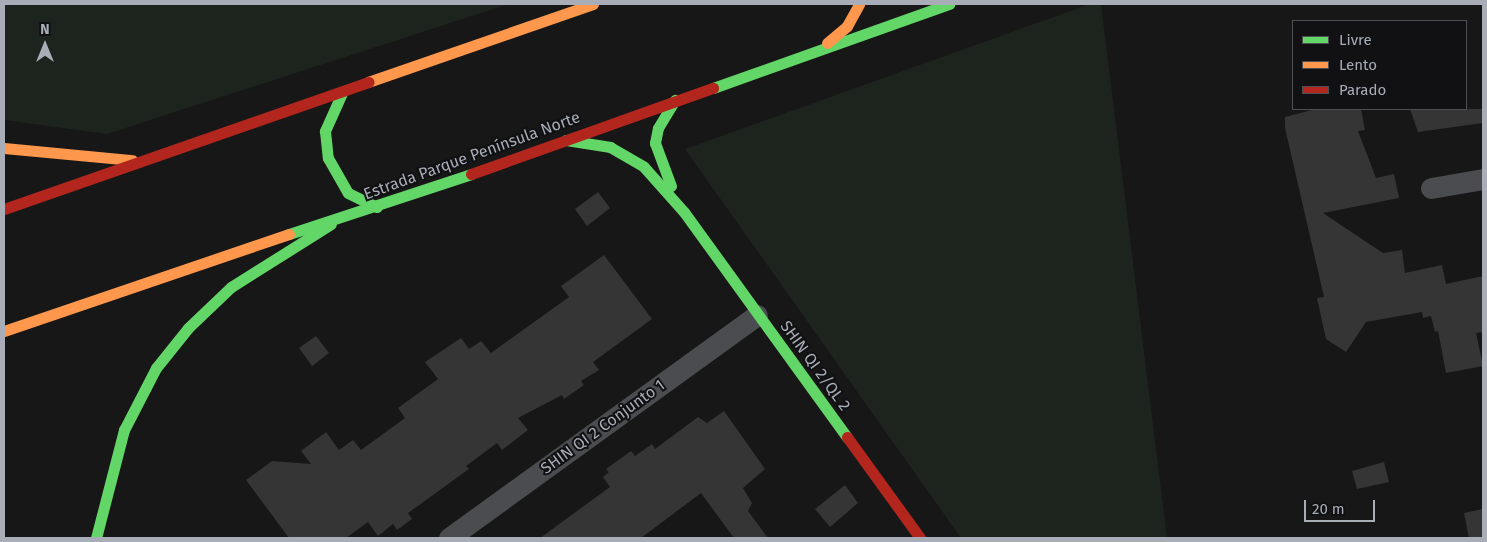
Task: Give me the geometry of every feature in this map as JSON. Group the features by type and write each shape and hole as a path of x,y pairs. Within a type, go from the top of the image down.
{"main road":[{"path":"4,209 342,93 593,4"},
{"path":"822,48 847,26 859,4"},
{"name":"Estrada Parque Península Norte","path":"4,330 121,295 255,244 331,224 949,4"},
{"path":"342,93 325,131 328,158 348,193 378,207"},
{"name":"SHIN QI 2/QL 2","path":"675,100 658,128 655,143 684,212"},
{"name":"SHIN QI 2/QL 2","path":"566,140 610,147 629,156 684,212 920,538"},
{"path":"4,148 141,161"},
{"path":"96,538 124,430 156,368 188,328 231,287 331,224"}],"street":[{"path":"1432,188 1483,179"},
{"name":"SHIN QI 2 Conjunto 1","path":"449,538 758,315"}],"shaded area":[{"path":"4,4 509,4 107,134 4,120"},
{"path":"1090,4 1101,4 1167,538 961,538 685,149"}],"building":[{"path":"1483,109 1483,123 1418,132 1410,110"},
{"path":"1312,110 1361,110 1365,130 1358,131 1376,178 1394,174 1399,198 1323,213 1383,253 1402,250 1405,273 1442,265 1446,284 1483,276 1483,332 1476,333 1483,366 1446,373 1438,331 1435,332 1431,316 1423,318 1422,312 1366,322 1346,352 1326,339 1317,298 1324,297 1285,128 1285,117"},
{"path":"598,192 610,208 587,226 575,209"},
{"path":"604,255 652,319 593,362 599,370 581,381 584,385 564,399 562,395 518,418 528,430 502,450 497,443 466,466 469,469 408,513 412,519 397,530 393,524 378,536 368,522 346,538 289,538 246,480 272,461 311,464 301,451 326,432 339,450 353,440 361,450 405,418 398,408 438,379 425,362 461,338 469,349 481,341 491,353 569,297 561,286"},
{"path":"316,336 329,353 312,366 299,348"},
{"path":"724,411 765,469 743,488 752,503 748,511 768,538 734,538 701,493 641,538 540,538 610,487 603,477 609,472 606,469 631,451 635,456 652,444 655,449 698,417 707,423"},
{"path":"1384,462 1389,482 1357,489 1352,471"},
{"path":"845,485 858,503 830,527 815,509"},
{"path":"1483,509 1483,538 1469,538 1464,513"}],"traffic: fast":[{"path":"713,88 949,4"},
{"path":"342,93 325,131 328,158 348,193 377,207"},
{"path":"671,186 655,143 658,128 675,100"},
{"path":"566,140 610,147 644,167 684,212 847,437"},
{"path":"289,234 471,174"},
{"path":"96,538 124,430 156,368 188,328 231,287 331,224"}],"traffic: slow":[{"path":"368,82 593,4"},
{"path":"827,43 847,26 859,4"},
{"path":"4,148 132,160"},
{"path":"4,331 289,234"}],"traffic: jam":[{"path":"4,209 368,82"},
{"path":"471,174 713,88"},
{"path":"847,437 920,538"}]}
